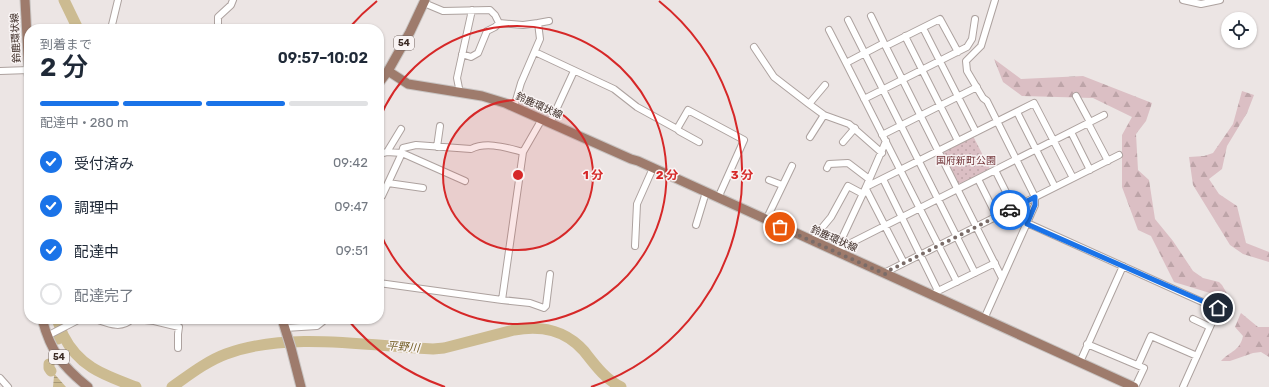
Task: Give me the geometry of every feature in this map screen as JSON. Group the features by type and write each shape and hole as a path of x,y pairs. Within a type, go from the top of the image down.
{"main road":[{"name":"鈴鹿環状線","path":"25,0 26,24"},
{"name":"54","path":"384,77 410,32 425,1"},
{"name":"鈴鹿環状線","path":"388,72 408,84 489,98 514,107 691,185 885,274 935,293 984,319 1131,386"},
{"name":"54","path":"45,324 50,334 51,347 73,374 88,387"},
{"path":"284,324 301,387"}],"street":[{"path":"112,24 118,0"},
{"path":"218,24 218,17 231,5 233,0"},
{"path":"984,319 1035,205 1035,197 987,101 983,98 967,71 966,61 981,46 995,0"},
{"path":"1183,0 1201,4 1220,0"},
{"path":"425,1 443,11 490,10 499,22"},
{"path":"460,93 457,78 472,10"},
{"path":"871,16 1002,278"},
{"path":"846,63 940,19 958,52"},
{"path":"864,99 967,47 974,31 975,19"},
{"path":"848,20 975,273"},
{"path":"499,22 522,25 549,21"},
{"path":"462,54 471,57 478,53 488,31 495,27 499,22"},
{"path":"514,107 521,83 540,39 538,23"},
{"path":"923,28 976,132"},
{"path":"829,30 957,282"},
{"path":"905,36 958,141"},
{"path":"754,47 774,77 824,115 844,121 855,128 882,153"},
{"path":"535,52 614,89 637,107 699,142"},
{"path":"0,71 24,70"},
{"path":"502,300 523,152 546,121 574,71"},
{"path":"809,104 825,85"},
{"path":"882,135 977,87"},
{"path":"1076,96 1108,161"},
{"path":"811,241 831,217 848,186 865,190 918,161 1034,104 1073,178"},
{"path":"677,129 688,110 744,140 718,198"},
{"path":"1017,112 1055,187"},
{"path":"810,137 824,115"},
{"path":"836,251 1104,115"},
{"path":"437,147 440,126"},
{"path":"387,152 401,128"},
{"path":"843,142 855,128"},
{"path":"1071,132 1090,170"},
{"path":"836,251 882,153 886,141"},
{"path":"384,192 403,148 416,145 471,149 475,146 488,145 505,147 523,152"},
{"path":"384,153 402,153 465,181"},
{"path":"885,274 888,271 1119,155"},
{"path":"827,168 829,164 848,163 869,179"},
{"path":"766,220 792,166"},
{"path":"635,246 637,204 653,168"},
{"path":"995,170 1014,208"},
{"path":"883,179 921,255 935,293 995,263"},
{"path":"978,179 997,217"},
{"path":"769,180 782,185"},
{"path":"388,183 423,188"},
{"path":"865,190 904,263"},
{"path":"696,225 706,192"},
{"path":"1027,224 1218,308 1183,387"},
{"path":"1080,362 1123,266"},
{"path":"384,283 530,303 544,308 546,306 550,274"},
{"path":"1193,319 1210,327"},
{"path":"50,334 71,324"},
{"path":"111,324 124,324"},
{"path":"166,324 179,327 178,348"},
{"path":"295,324 317,326 320,324"},
{"path":"1138,365 1151,336 1196,356"},
{"path":"1087,344 1144,368 1131,386"},
{"path":"0,378 8,387"}],"green space":[{"path":"994,59 1021,79 1083,76 1152,103 1146,121 1136,134 1138,170 1149,180 1155,219 1173,241 1193,271 1203,278 1219,282 1234,305 1231,305 1210,293 1174,282 1151,236 1138,230 1122,187 1122,135 1132,117 1093,98 1022,96 1003,82"},
{"path":"1242,91 1254,95 1247,113 1227,146 1222,169 1209,179 1219,194 1237,206 1246,243 1269,252 1269,262 1243,254 1230,245 1193,185 1189,157 1204,156 1213,153 1233,124"},
{"name":"国府新町公園","path":"973,136 990,169 961,184 958,183 943,153 944,150"},
{"path":"1241,313 1258,327 1269,327 1269,357 1261,352 1253,353 1230,361 1221,361 1237,348 1242,341 1243,336 1235,327"}],"shaded area":[{"path":"51,370 66,387 53,387 54,376"}],"waterway":[{"name":"平野川","path":"64,0 76,24"},
{"name":"平野川","path":"58,339 63,335 59,324"},
{"name":"平野川","path":"172,387 212,360 250,347 275,343 328,342 433,349 444,348 514,330 534,328 552,331 569,338 584,351 605,376 621,387"},
{"name":"平野川","path":"63,335 69,346 85,362 103,374 136,387"},
{"name":"平野川","path":"49,364 51,371"}],"way so far":[{"path":"780,227 885,274 888,271 1010,210"}],"route":[{"path":"1010,210 1035,197 1035,205 1027,224 1218,308"}]}
